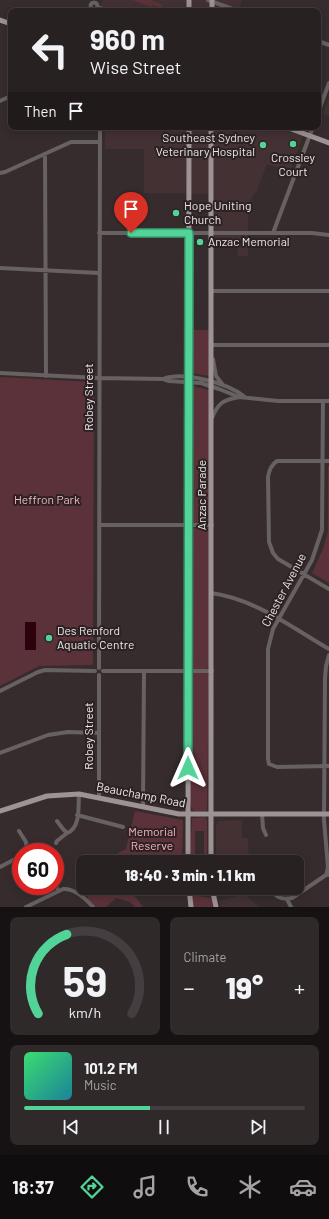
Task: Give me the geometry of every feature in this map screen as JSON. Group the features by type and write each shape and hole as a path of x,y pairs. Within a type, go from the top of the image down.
{"main road":[{"name":"Anzac Parade","path":"188,855 189,130"},
{"name":"Anzac Parade","path":"211,855 212,130"},
{"path":"294,130 329,143"},
{"name":"Beauchamp Road","path":"0,811 47,796 79,794 172,813 327,814"},
{"path":"190,895 192,907"},
{"path":"213,895 216,907"}],"street":[{"path":"211,0 231,8"},
{"path":"321,107 328,92 329,83"},
{"name":"Robey Street","path":"97,669 99,525 100,130"},
{"path":"273,233 312,130"},
{"path":"0,173 71,142 99,142"},
{"path":"46,154 46,376"},
{"path":"99,233 312,233 329,235"},
{"path":"0,268 99,273"},
{"path":"212,291 329,291"},
{"path":"224,386 215,374 212,348 329,345"},
{"path":"0,373 99,378 163,379 168,381 189,380 224,386 241,393 245,397"},
{"path":"212,384 239,397"},
{"path":"212,420 215,410 219,405 239,397 265,400 329,402"},
{"name":"Chester Avenue","path":"323,402 322,530 312,560 270,635 268,649 268,759 269,764 277,767 327,766"},
{"path":"329,461 277,461 271,468 268,477 268,537 270,547 278,559 329,590"},
{"path":"99,525 212,525"},
{"path":"211,593 227,595 254,605 329,649"},
{"path":"275,895 287,899 298,895 328,874 327,717 325,673 329,654"},
{"path":"97,669 96,674 102,674 103,671"},
{"path":"0,691 45,670 97,669 103,671 144,672 212,671"},
{"path":"143,807 144,672"},
{"name":"Robey Street","path":"99,675 99,798"},
{"path":"0,753 48,735 68,732 99,732"},
{"path":"56,843 75,827 79,794"},
{"path":"262,814 263,828 266,835"},
{"path":"77,816 123,827"},
{"path":"57,821 67,833"},
{"path":"19,831 26,843"},
{"path":"0,867 12,861"},
{"path":"64,889 67,888 76,892"},
{"path":"26,907 51,895"},
{"path":"81,895 93,907"},
{"path":"287,899 291,907"}],"shaded area":[{"path":"103,0 242,0 239,8 100,8"},
{"path":"329,97 329,116 323,114"},
{"path":"105,130 305,130 290,172 267,164 257,190 248,203 248,256 238,256 237,247 215,247 214,194 144,193 144,149 105,149"},
{"path":"25,622 36,622 36,650 25,650"},
{"path":"242,820 242,838 248,838 249,855 216,855 216,824 220,821"},
{"path":"246,895 259,907 221,907 219,901"}],"green space":[{"path":"132,0 151,0 163,5 162,8 153,5 151,7"},
{"path":"192,330 210,330 209,376 192,373"},
{"name":"Heffron Park","path":"0,377 91,382 94,385 93,664 39,666 0,686"},
{"path":"193,386 209,390 209,520 207,523 193,523 191,521"},
{"path":"328,466 329,583 312,573 323,549 328,532"},
{"path":"194,528 208,528 210,530 209,666 206,670 195,670 191,666 191,532"},
{"path":"192,673 207,673 209,676 206,811 194,811 190,803 190,677"},
{"name":"Memorial Reserve","path":"135,811 183,820 182,855 119,855 118,853 126,849"},
{"path":"205,817 207,819 207,855 204,855 204,831 195,831 195,855 190,855 193,818"},
{"name":"Memorial Reserve","path":"88,895 134,895 143,907 135,907 130,902 116,898 106,907 93,907 88,901"},
{"path":"191,895 211,898 213,907 193,907"}],"place":[{"name":"Crossley Court","path":"293,144"},
{"name":"Southeast Sydney Veterinary Hospital","path":"263,145"},
{"name":"Hope Uniting Church","path":"176,213"},
{"name":"Anzac Memorial","path":"200,242"},
{"name":"Des Renford Aquatic Centre","path":"49,638"}],"route":[{"path":"131,233 189,233 188,768"}]}
